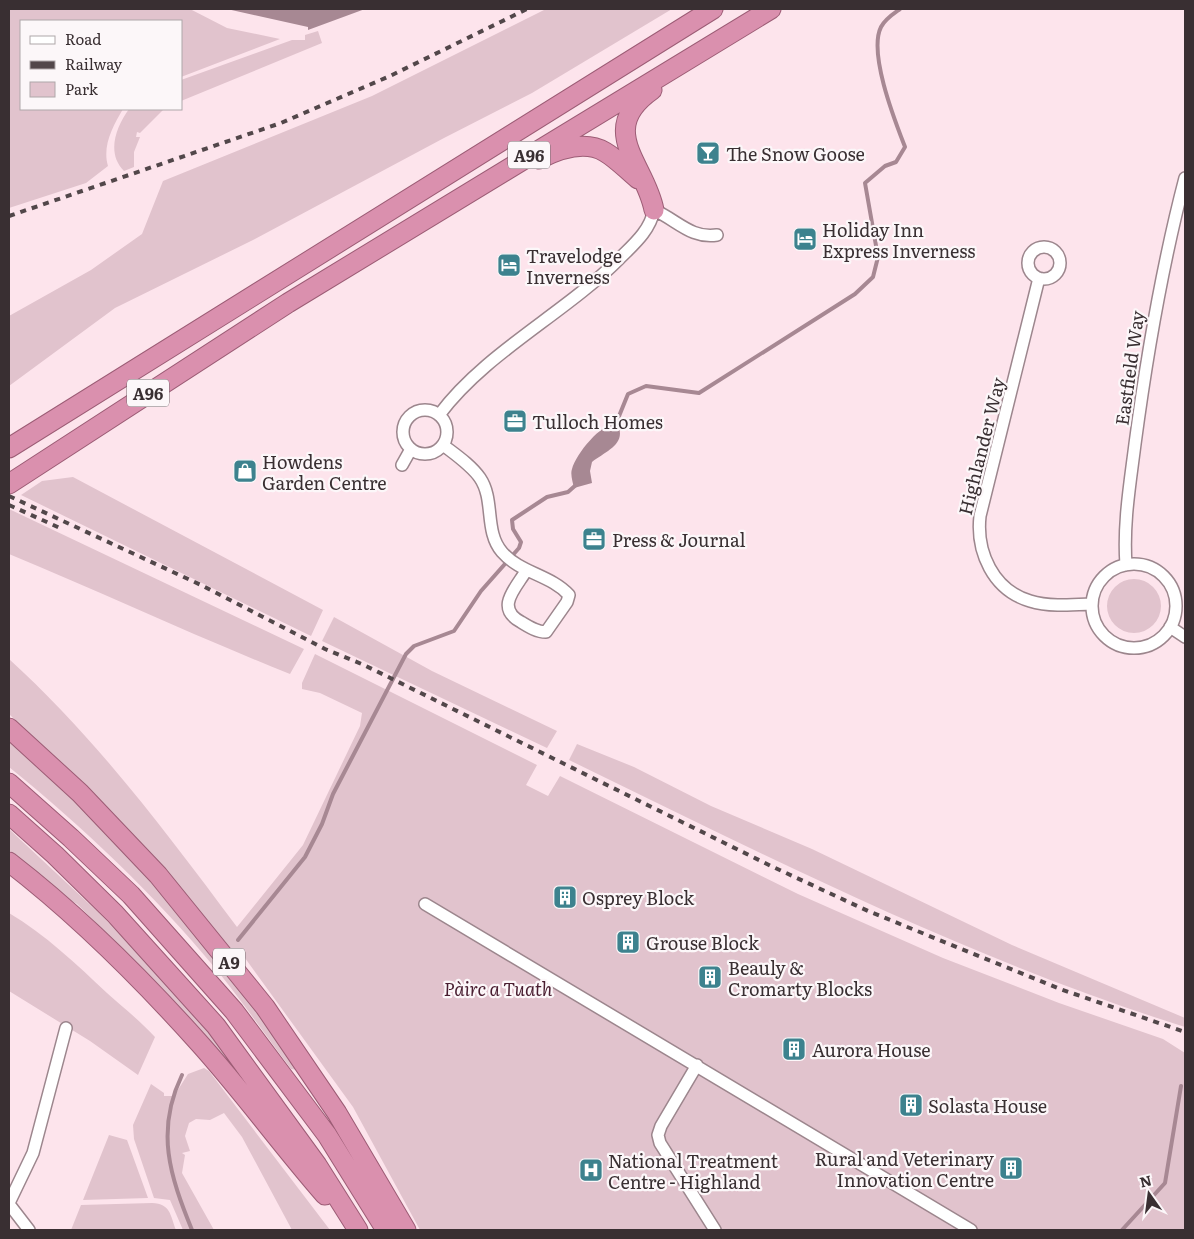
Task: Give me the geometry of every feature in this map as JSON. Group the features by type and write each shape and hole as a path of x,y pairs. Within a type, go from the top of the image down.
{"highway":[{"name":"A96","path":"9,448 713,9"},
{"name":"A96","path":"9,484 288,303 771,9"},
{"path":"654,210 652,198 643,183 626,144 626,127 633,106 642,96 743,26"},
{"path":"453,201 546,155 573,147 585,146 604,151 643,183"},
{"name":"A9","path":"9,728 80,793 158,875 265,1007 337,1113 406,1230"},
{"name":"A9","path":"9,783 131,895 234,1010 327,1135 386,1230"},
{"path":"9,814 55,855 115,914 216,1026 317,1165 357,1230"},
{"path":"9,862 56,899 145,983 202,1046 357,1230"}],"street":[{"name":"Eastfield Way","path":"1126,565 1125,529 1147,354 1160,283 1185,178"},
{"path":"439,415 449,401 479,372 580,295 615,264 646,229 654,210 692,234 705,237 717,235"},
{"name":"Highlander Way","path":"1039,278 980,516 980,545 992,573 1018,596 1031,602 1092,604"},
{"path":"421,410 427,410 439,415 447,432 443,445 432,453 417,453 411,449 404,439 400,419 421,410"},
{"path":"443,445 481,479 485,489 494,540 510,559 526,571 564,590 569,595 562,610 546,632 539,632 520,622 512,617 508,611 508,603 526,571"},
{"path":"402,465 411,449"},
{"path":"1136,564 1155,570 1169,583 1175,597 1175,612 1170,627 1162,637 1150,644 1137,648 1124,646 1104,636 1093,616 1092,604 1098,583 1115,568 1136,564"},
{"path":"1170,627 1185,637"},
{"path":"425,904 971,1230"},
{"path":"29,1230 9,1203 33,1153 66,1028"},
{"path":"697,1065 661,1126 658,1136 660,1143 715,1230"}],"green space":[{"path":"9,9 190,9 227,28 280,39 182,77 182,20 20,20 20,110 122,110 112,129 107,144 108,166 86,183 9,208"},
{"path":"546,9 672,9 532,93 253,240 115,308 9,386 9,316 91,270 142,234 163,181 372,96"},
{"path":"318,31 322,43 182,101 182,80 292,40 305,40 305,35"},
{"path":"128,110 163,110 140,133 137,132 136,137 140,137 134,152 134,167 124,171 115,156 114,148 117,132"},
{"path":"73,477 323,610 311,636 21,495 42,481"},
{"path":"9,509 304,649 290,674 9,554"},
{"path":"1129,579 1139,579 1149,583 1157,591 1161,606 1157,621 1149,629 1139,633 1129,633 1119,629 1111,621 1107,611 1107,601 1111,591 1119,583"},
{"path":"334,617 432,671 557,731 547,748 322,641"},
{"name":"Pàirc a Tuath","path":"315,654 537,765 526,785 548,796 560,776 798,894 943,958 1059,1003 1163,1039 1185,1053 1185,1230 420,1230 353,1107 245,958 240,963 108,810 9,714 9,659 41,689 101,753 157,821 237,927 303,845 360,726 362,713 320,693 302,689 302,683"},
{"path":"9,737 106,829 227,968 297,1070 291,1069 226,981 143,888 64,813 9,767"},
{"path":"577,744 634,767 711,806 812,849 1012,945 1185,1018 1185,1027 1027,971 949,939 796,870 569,760"},
{"path":"9,829 100,914 199,1017 246,1081 242,1080 168,994 77,904 9,850"},
{"path":"9,913 60,950 155,1037 138,1075 90,1041 9,991"},
{"path":"204,1068 209,1071 330,1230 292,1230 242,1137 224,1113 210,1120 196,1119 189,1123 185,1136 190,1151 182,1153 185,1155 182,1173 214,1230 183,1230 170,1200 154,1198 134,1139 133,1125 151,1084 164,1093 164,1096 174,1096 188,1074"},
{"path":"109,1135 127,1140 148,1198 83,1200"},
{"path":"152,1203 163,1206 169,1211 176,1230 71,1230 81,1205"}],"shaded area":[{"path":"227,9 365,9 308,30 308,27"},
{"path":"617,423 620,430 618,442 592,462 590,471 592,483 574,488 571,471 578,455 590,440 604,428"}],"waterway":[{"path":"615,426 628,394 646,386 699,393 855,294 873,277 878,257 865,183 885,166 896,162 905,147 884,87 880,70 878,39 883,24 900,9"},
{"path":"238,940 305,857 322,824 333,794 406,654 414,646 454,631 481,591 519,548 521,542 513,529 512,520 547,497 568,492 577,484"},
{"path":"182,1075 169,1115 167,1134 172,1172 192,1230"},
{"path":"1122,1230 1165,1183 1181,1086"}],"railway":[{"path":"9,216 281,123 390,76 527,9"},
{"path":"9,496 201,585 325,649 364,665 771,866 868,911 1060,989 1185,1032"},
{"path":"9,505 60,528"}],"place":[{"name":"The Snow Goose","path":"708,153"},
{"name":"Holiday Inn Express Inverness","path":"805,239"},
{"name":"Travelodge Inverness","path":"509,265"},
{"name":"Tulloch Homes","path":"515,421"},
{"name":"Howdens Garden Centre","path":"245,471"},
{"name":"Press & Journal","path":"594,539"},
{"name":"Osprey Block","path":"565,897"},
{"name":"Grouse Block","path":"628,942"},
{"name":"Beauly & Cromarty Blocks","path":"710,977"},
{"name":"Aurora House","path":"794,1049"},
{"name":"Solasta House","path":"911,1105"},
{"name":"Rural and Veterinary Innovation Centre","path":"1011,1168"},
{"name":"National Treatment Centre - Highland","path":"591,1170"}]}
